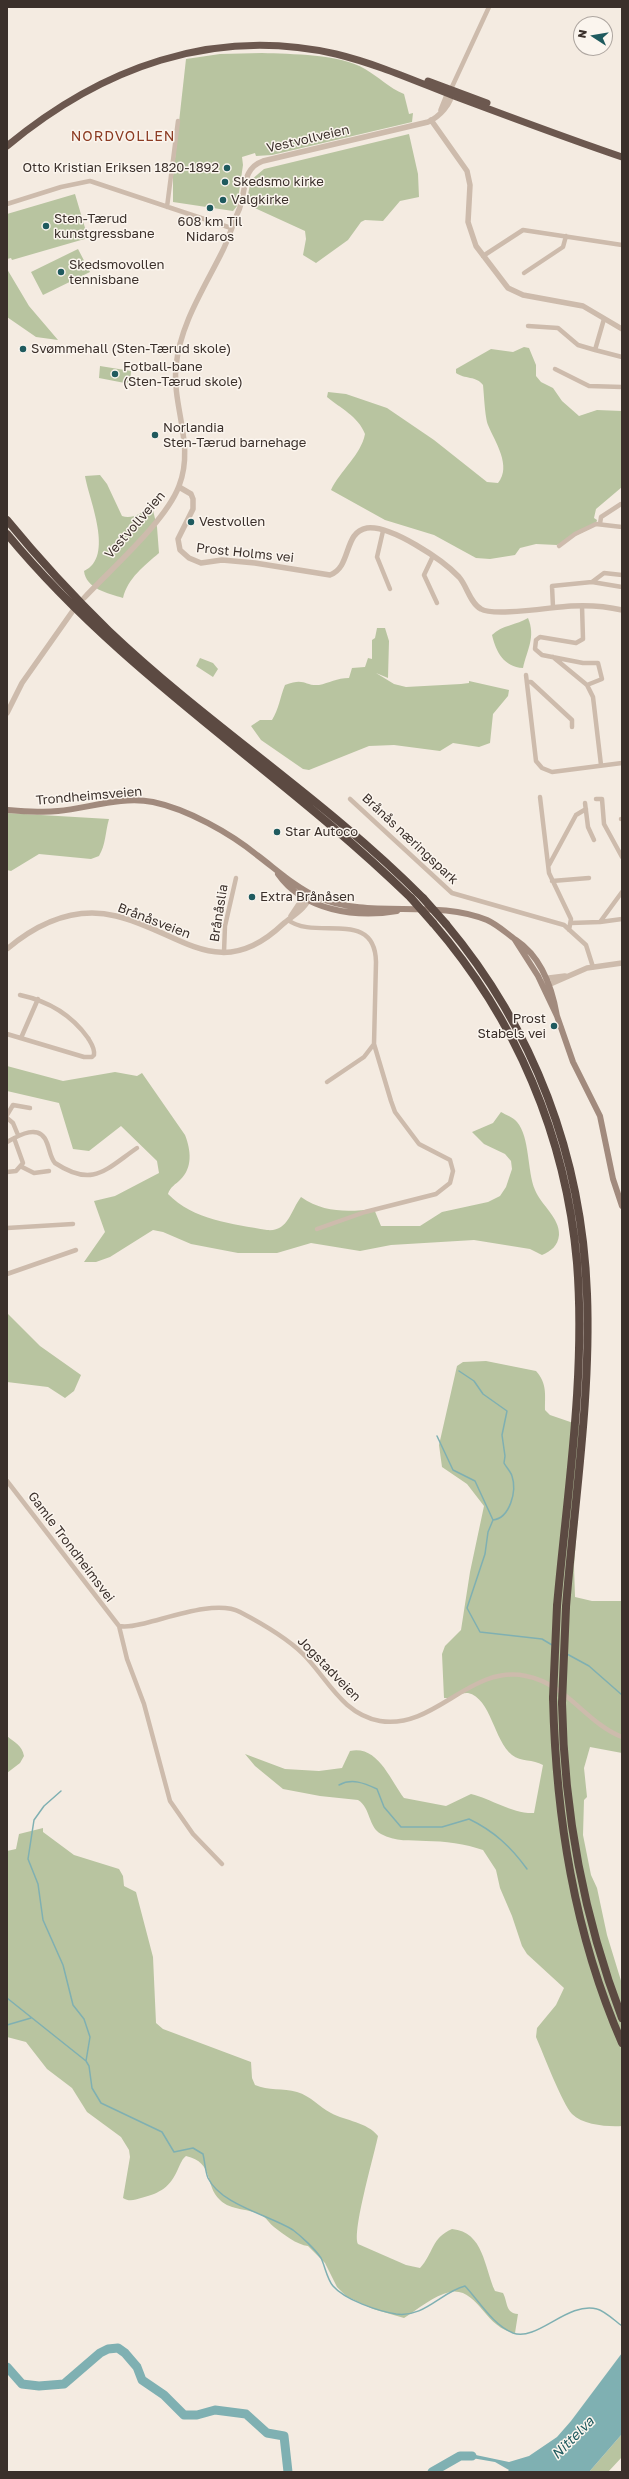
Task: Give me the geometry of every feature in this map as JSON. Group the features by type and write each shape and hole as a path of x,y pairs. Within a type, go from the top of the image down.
{"highway":[{"path":"7,146 52,110 98,84 151,62 204,49 264,46 312,50 346,57 417,80 622,157"},
{"path":"7,520 52,572 110,632 193,704 348,828 423,898 446,924 493,987 532,1058 556,1116 576,1190 585,1264 587,1326 583,1419 566,1607 562,1703 564,1769 577,1865 588,1912 606,1976 622,2018"},
{"path":"7,534 72,606 149,678 340,833 411,898 433,923 478,980 519,1050 547,1119 567,1192 577,1264 578,1325 574,1412 557,1606 553,1698 555,1772 568,1866 579,1915 597,1976 622,2043"}],"main road":[{"name":"Trondheimsveien","path":"7,810 52,812 120,801 152,802 170,807 216,828 246,846 275,870 310,893 344,905 403,910"},
{"name":"Trondheimsveien","path":"275,870 288,885 306,898 330,908 349,912 403,910 450,911 470,915 494,924 514,939 545,983 573,1062 600,1116 613,1179 622,1206"}],"street":[{"path":"450,92 489,7"},
{"name":"Vestvollveien","path":"84,598 160,516 179,487 186,451 176,384 179,350 191,312 221,254 241,204 247,176 258,164 431,120 440,112 450,92"},
{"path":"431,120 467,171 470,185 468,222 470,234 483,256 508,288 515,292 577,304 622,329"},
{"path":"168,207 178,121"},
{"path":"7,204 86,181 100,183 231,228"},
{"path":"483,256 523,230 622,245"},
{"path":"524,273 562,247 566,236"},
{"path":"596,350 604,319"},
{"path":"528,326 558,328 578,345 622,357"},
{"path":"555,369 585,385 622,387"},
{"name":"Prost Holms vei","path":"179,487 192,496 194,507 179,535 178,544 184,554 198,562 236,560 330,575 342,566 352,539 358,532 367,528 384,531 433,556 459,577 474,602 482,610 494,612 582,606 622,610"},
{"path":"600,524 601,517 604,514 621,504"},
{"path":"559,546 589,527 600,524 622,527"},
{"path":"384,531 377,557 390,589"},
{"path":"433,556 426,568 425,577 437,603"},
{"path":"592,582 604,573 622,575"},
{"path":"553,607 552,586 592,582 622,587"},
{"path":"582,606 585,636 580,642 576,643 545,636 536,640 534,647 538,653 553,657 586,664 598,663 602,679 587,685"},
{"path":"7,713 22,683 72,612"},
{"path":"553,657 587,685 593,697 601,765"},
{"path":"526,675 535,756 539,765 546,771 552,772 622,762"},
{"path":"527,682 531,682 572,720 572,728"},
{"path":"540,797 548,865 552,881 571,923 569,930 586,945 593,967"},
{"name":"Brånås næringspark","path":"350,799 452,893 557,922 569,930"},
{"path":"596,799 602,799 604,824 622,857"},
{"path":"585,803 588,827 594,840"},
{"path":"548,865 576,815 586,809"},
{"path":"601,832 606,828"},
{"name":"Brånåslia","path":"224,952 225,926 236,878"},
{"path":"552,881 589,878"},
{"path":"600,922 622,892"},
{"name":"Brånåsveien","path":"7,949 44,924 66,916 94,913 126,919 196,949 224,952 241,949 260,942 289,918 310,893"},
{"path":"289,918 302,928 357,931 371,942 376,954 374,1044 395,1112 419,1144 450,1160 452,1167 451,1179 448,1186 436,1194 365,1212 317,1229"},
{"path":"571,923 600,922 622,919"},
{"path":"545,983 593,967 622,963"},
{"path":"7,1034 84,1057 92,1057 94,1055 90,1041 72,1019 38,999 20,995"},
{"path":"21,1038 38,999"},
{"path":"327,1082 364,1057 374,1044"},
{"path":"22,1166 22,1159 13,1123 7,1117 13,1105 30,1108"},
{"path":"7,1142 31,1131 42,1135 55,1163 87,1176 98,1175 137,1148"},
{"path":"22,1166 34,1173 49,1172"},
{"path":"7,1172 16,1171 22,1166"},
{"path":"7,1228 73,1224"},
{"path":"7,1274 76,1250"},
{"name":"Gamle Trondheimsvei","path":"7,1481 119,1626"},
{"name":"Jogstadveien","path":"119,1626 134,1626 208,1609 234,1609 293,1646 346,1705 371,1719 397,1721 410,1718 433,1708 486,1678 520,1674 534,1678 558,1689 609,1730 622,1737"},
{"path":"119,1626 127,1659 144,1704 170,1801 192,1834 222,1864"}],"green space":[{"path":"262,53 315,56 342,60 355,64 404,94 409,114 413,113 412,122 272,155 256,156 255,153 242,157 243,165 237,206 233,211 173,202 173,176 186,59 220,54"},
{"path":"409,134 418,174 419,197 400,201 383,221 365,220 361,222 348,240 316,263 303,255 306,239 305,231 246,204 251,180 264,169"},
{"name":"Sten-Tærud kunstgressbane","path":"75,194 88,238 12,260 11,258 7,259 7,214"},
{"name":"Skedsmovollen tennisbane","path":"78,249 90,272 43,295 31,272"},
{"path":"7,269 29,306 58,340 36,337 7,317"},
{"path":"524,347 529,348 536,365 536,376 541,382 553,388 562,401 579,416 597,410 622,411 622,487 596,509 594,518 597,520 595,526 557,545 536,544 520,548 515,555 490,559 476,558 434,535 385,520 331,490 355,456 363,442 365,434 358,422 353,417 327,397 328,392 346,394 387,408 434,440 487,482 498,483 502,476 503,462 498,446 488,425 485,411 483,385 477,380 459,375 456,373 456,369 491,349 513,352"},
{"name":"Fotball-bane (Sten-Tærud skole)","path":"100,366 131,371 130,384 99,378"},
{"path":"100,475 107,484 122,516 134,516 142,513 152,506 157,527 159,553 133,578 125,591 123,598 93,586 86,577 84,571 93,564 98,554 99,541 95,513 85,476"},
{"path":"528,618 531,631 530,643 523,668 516,667 506,662 502,658 492,635 500,629"},
{"path":"377,628 385,628 389,641 388,678 376,673 394,684 406,687 461,684 469,683 469,681 509,690 508,696 493,714 490,743 479,747 453,743 440,751 394,745 369,746 309,770 303,769 261,740 251,726 260,720 272,720 285,685 301,682 319,685 349,678 352,668 365,667 368,658 372,659 372,640 375,638"},
{"path":"200,658 213,663 218,669 213,677 196,666"},
{"path":"7,813 109,819 104,843 99,856 91,859 39,854 11,871 7,870"},
{"path":"7,1066 63,1081 115,1072 137,1076 142,1073 185,1135 189,1147 190,1159 187,1170 168,1194 189,1210 214,1220 267,1230 280,1228 288,1220 301,1197 327,1209 355,1211 374,1209 381,1226 420,1226 442,1212 488,1202 500,1196 506,1187 512,1169 511,1161 505,1154 484,1144 472,1132 493,1123 501,1112 515,1120 521,1128 526,1145 532,1182 538,1196 557,1223 559,1229 558,1239 554,1248 542,1255 530,1249 474,1240 391,1245 360,1251 311,1243 277,1253 238,1253 191,1244 163,1232 153,1230 110,1257 96,1262 84,1262 105,1232 94,1201 115,1196 159,1173 157,1161 121,1126 89,1151 73,1149 59,1103 7,1091"},
{"path":"7,1313 40,1346 81,1375 74,1391 65,1398 48,1387 7,1382"},
{"path":"486,1361 536,1371 540,1375 544,1384 545,1410 550,1415 585,1427 574,1566 575,1597 592,1601 622,1601 622,1753 590,1747 584,1768 587,1797 584,1800 583,1835 591,1875 597,1888 607,1935 622,1984 622,2126 603,2126 582,2121 572,2114 563,2100 536,2037 537,2028 556,2005 564,1988 527,1954 522,1946 512,1916 500,1888 496,1870 483,1850 455,1843 403,1840 386,1837 377,1831 362,1803 358,1800 320,1796 283,1789 255,1766 245,1754 285,1769 319,1771 342,1768 350,1751 360,1751 368,1753 376,1758 404,1798 446,1806 471,1794 510,1809 526,1813 534,1813 543,1765 519,1759 506,1749 487,1711 476,1697 465,1693 450,1698 444,1698 442,1654 445,1646 461,1630 470,1572 484,1506 467,1484 442,1467 439,1445 457,1366 463,1362"},
{"path":"7,1736 20,1747 24,1756 20,1763 7,1773"},
{"path":"43,1828 43,1832 74,1855 119,1869 123,1876 124,1886 136,1892 153,1957 156,2023 163,2029 251,2062 252,2078 255,2085 302,2094 331,2113 362,2125 373,2131 378,2136 358,2224 358,2244 406,2265 420,2268 440,2237 452,2229 463,2232 471,2237 477,2244 495,2291 503,2293 511,2312 518,2314 515,2333 505,2330 496,2324 475,2302 460,2292 450,2292 438,2296 404,2318 373,2309 346,2296 337,2287 325,2263 308,2246 299,2244 286,2236 258,2213 224,2204 215,2194 205,2169 195,2159 186,2156 168,2185 154,2194 130,2200 123,2198 130,2157 129,2150 121,2137 87,2112 72,2088 47,2069 26,2042 7,2037 7,1851 16,1849 19,1834"},
{"path":"622,2434 622,2457 608,2472 589,2472"}],"water":[{"name":"Nittelva","path":"622,2353 622,2434 589,2472 507,2472 509,2470 495,2462 460,2456 471,2454 509,2462 529,2456 557,2437 571,2421"}],"waterway":[{"path":"459,1371 474,1381 483,1394 507,1411 502,1435 505,1456 504,1463 511,1474 514,1489 508,1509 499,1518 493,1520"},
{"path":"437,1436 453,1470 475,1481 493,1520"},
{"path":"493,1520 488,1532 485,1554 467,1608 480,1632 542,1639 552,1645"},
{"path":"567,1654 589,1666 622,1695"},
{"path":"339,1785 349,1782 358,1782 377,1789 384,1807 401,1827 442,1827 469,1819 501,1840 527,1869"},
{"path":"61,1791 44,1806 34,1820 28,1859 38,1884 43,1920 63,1965 73,2005 84,2019 90,2037 86,2061"},
{"path":"7,1998 86,2061 89,2066 92,2088 101,2103 162,2132 174,2152 193,2148 203,2154 207,2175 214,2187 234,2202 293,2230 304,2239 321,2258 329,2280 333,2286 345,2296 380,2310 396,2314 406,2314 424,2308 448,2293 465,2286 493,2319 513,2333 522,2334 532,2332 564,2315 586,2308 600,2310 622,2326"},
{"path":"7,2025 31,2018"},
{"path":"7,2367 22,2384 39,2386 64,2384 100,2353 108,2349 118,2348 125,2353 137,2367 142,2380 164,2395 184,2415 197,2415 215,2410 246,2414 267,2433 284,2436 288,2472"},
{"path":"432,2472 460,2456 472,2456"}],"place":[{"name":"Otto Kristian Eriksen 1820-1892","path":"227,168"},
{"name":"Skedsmo kirke","path":"225,182"},
{"name":"Valgkirke","path":"223,200"},
{"name":"608 km Til Nidaros","path":"210,208"},
{"name":"Sten-Tærud kunstgressbane","path":"46,226"},
{"name":"Skedsmovollen tennisbane","path":"61,272"},
{"name":"Svømmehall (Sten-Tærud skole)","path":"23,349"},
{"name":"Fotball-bane (Sten-Tærud skole)","path":"115,374"},
{"name":"Norlandia Sten-Tærud barnehage","path":"155,435"},
{"name":"Vestvollen","path":"191,522"},
{"name":"Star Autoco","path":"277,832"},
{"name":"Extra Brånåsen","path":"252,897"},
{"name":"Prost Stabels vei","path":"554,1026"}],"district":[{"name":"NORDVOLLEN","path":"123,137"}]}
